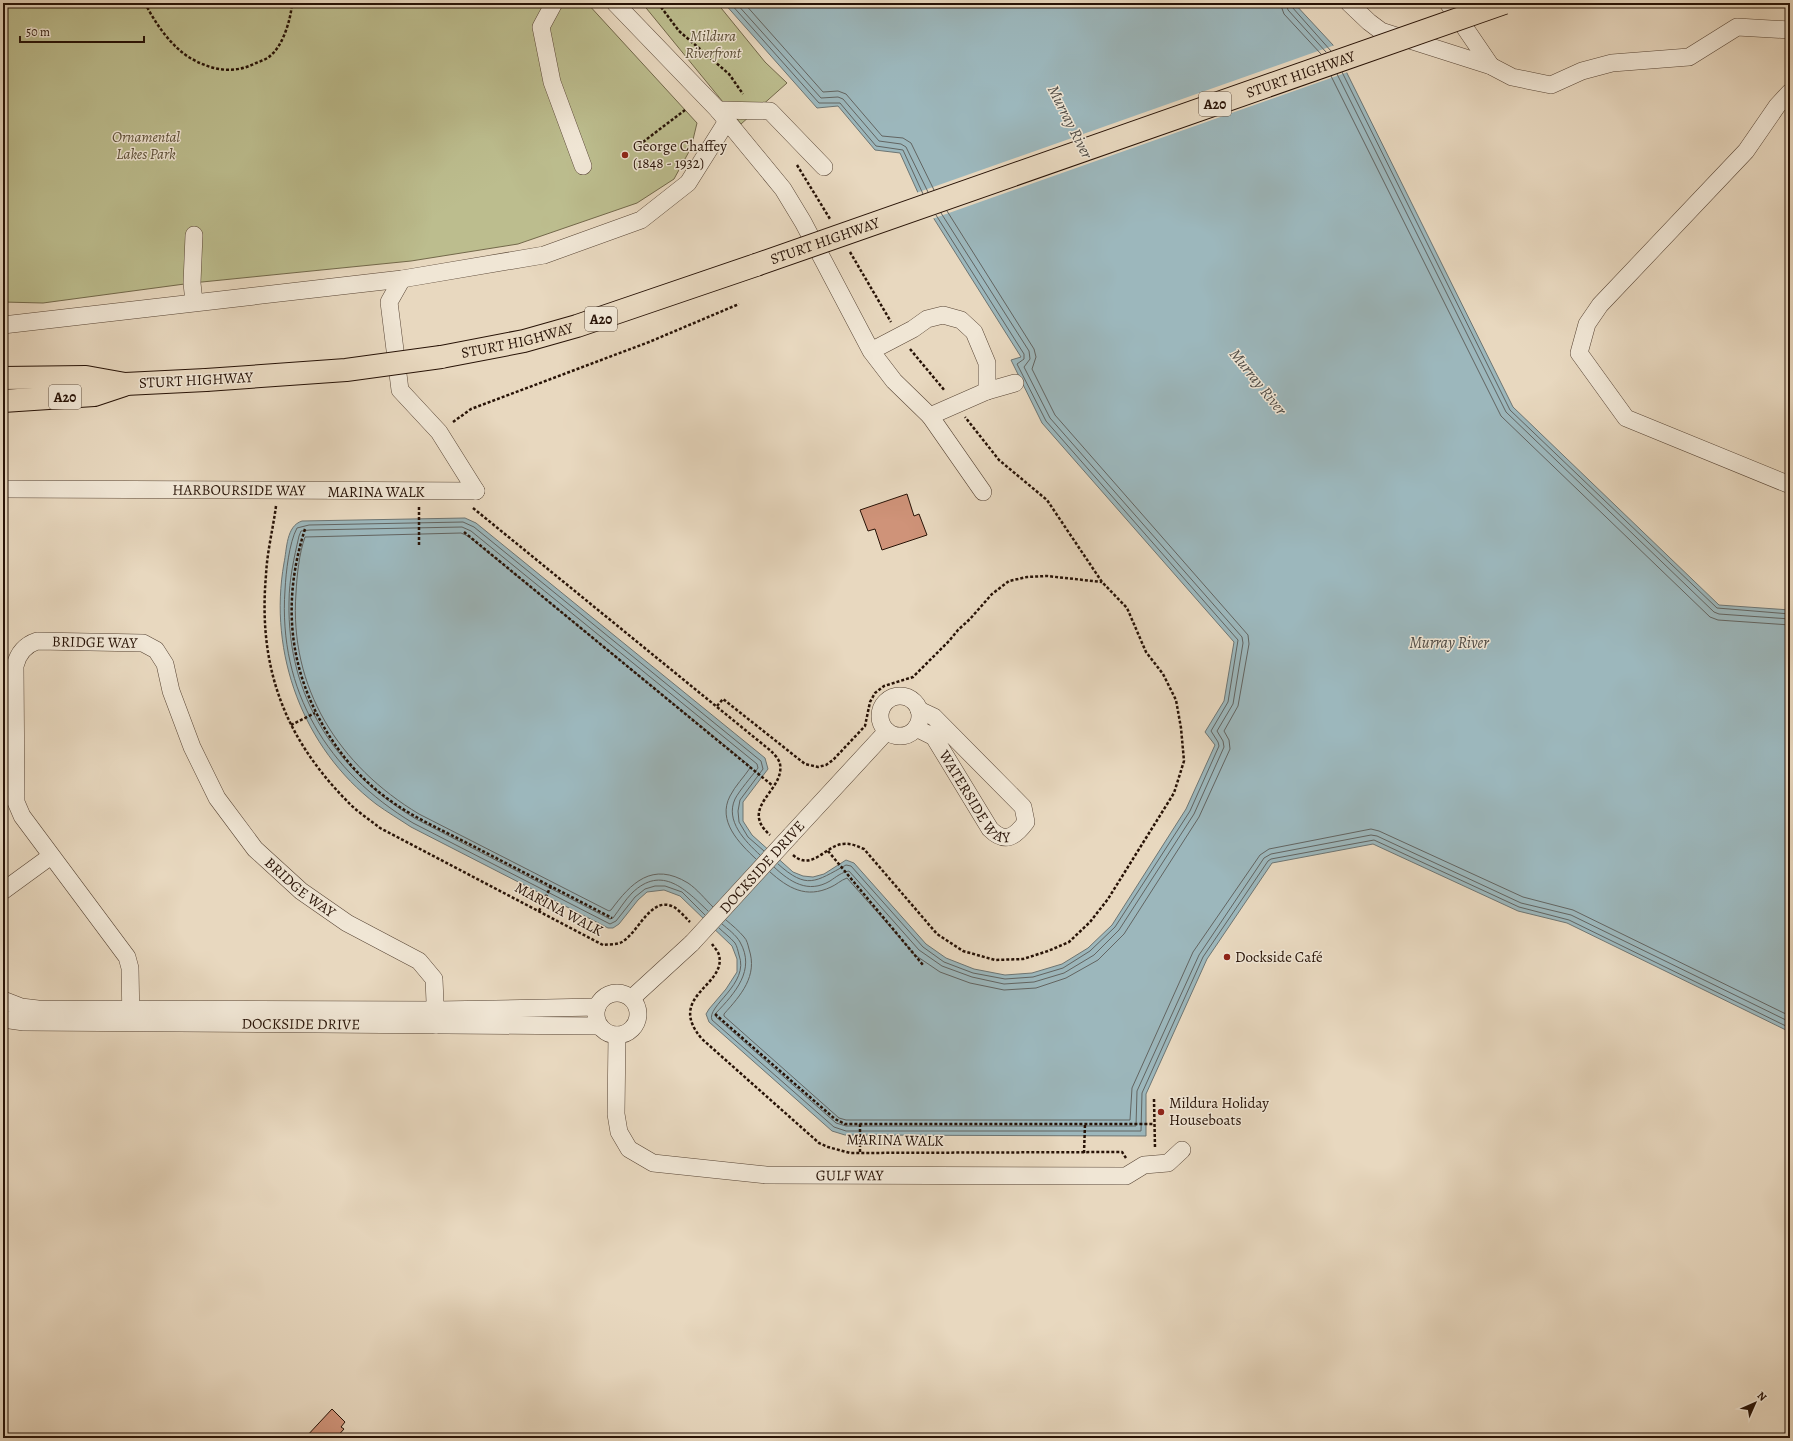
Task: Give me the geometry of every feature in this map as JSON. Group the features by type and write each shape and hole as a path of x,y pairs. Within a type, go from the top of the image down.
{"highway":[{"name":"STURT HIGHWAY","path":"3,378 86,377 125,384 206,380 346,370 441,356 524,341 577,326 756,265 1504,3"},
{"name":"STURT HIGHWAY","path":"3,401 94,395 125,384"}],"street":[{"path":"554,3 542,27 543,34 552,82 583,166"},
{"path":"615,3 722,115 783,189 803,222 870,351 894,381 930,416 983,492"},
{"path":"1349,3 1369,22 1381,30 1491,66 1512,77 1552,84 1582,71 1612,63 1689,57 1737,27 1790,30"},
{"path":"1448,3 1491,66"},
{"path":"1790,92 1777,106 1746,151 1600,305 1588,324 1579,353 1626,418 1790,485"},
{"path":"722,115 755,109 770,110 824,167"},
{"path":"3,325 402,278 544,255 641,220 688,183 722,115"},
{"path":"194,235 192,283 194,302"},
{"path":"402,278 389,302 400,390 439,432"},
{"path":"870,351 913,329 927,320 938,316 943,315 961,320 974,332 987,363 987,391"},
{"path":"930,416 987,391 1015,383"},
{"name":"HARBOURSIDE WAY","path":"3,490 476,491 439,432"},
{"name":"BRIDGE WAY","path":"131,1016 130,968 127,957 22,816 16,802 15,666 17,657 26,646 38,641 143,643 156,650 165,664 170,691 192,747 217,798 255,849 301,891 347,923 418,961 434,979 437,1017"},
{"path":"893,696 904,696 914,701 919,710 920,719 916,728 908,734 897,736 887,732 881,723 880,712 884,702 893,696"},
{"name":"WATERSIDE WAY","path":"916,728 934,737 990,829 997,836 1009,838 1019,831 1026,822 1023,807 934,717 919,710"},
{"name":"DOCKSIDE DRIVE","path":"632,998 692,943 887,732"},
{"path":"3,891 51,856"},
{"path":"612,993 626,994 632,998 636,1004 638,1011 635,1025 630,1031 617,1035 604,1031 599,1026 595,1013 597,1007 605,995 612,993"},
{"name":"DOCKSIDE DRIVE","path":"3,1000 26,1008 131,1016"},
{"name":"DOCKSIDE DRIVE","path":"437,1017 597,1007"},
{"name":"DOCKSIDE DRIVE","path":"3,1019 18,1022 131,1016 437,1017 599,1026"},
{"name":"GULF WAY","path":"617,1035 616,1114 619,1132 629,1149 653,1163 766,1175 1126,1176 1144,1165 1168,1163 1182,1150"}],"path":[{"path":"145,3 152,16 169,39 191,59 220,71 244,68 271,56 285,34 292,3"},
{"path":"658,3 679,31 729,74 755,109"},
{"path":"639,146 685,110"},
{"path":"796,163 833,223"},
{"path":"849,250 899,336 999,460 1047,500 1102,582 1127,608 1146,652 1163,674 1176,700 1181,728 1184,762"},
{"path":"439,432 471,409 649,342 739,304"},
{"name":"MARINA WALK","path":"277,503 266,574 265,630 269,664 281,703 291,725 324,776 348,802 380,828 604,945 621,943 633,933 649,911 658,906 669,905 676,908 691,923"},
{"path":"419,504 419,545"},
{"path":"305,529 296,560 293,577 291,626 294,646 302,680 315,713 344,758 363,778 388,799 424,821 612,918"},
{"path":"464,532 773,786"},
{"path":"717,706 723,699 805,764 818,767 826,765 833,760 865,726 870,702 875,693 884,686 914,677 992,594 1009,581 1026,577 1047,576 1102,582"},
{"path":"291,725 315,713"},
{"path":"828,851 923,964"},
{"path":"539,911 552,886"},
{"name":"MARINA WALK","path":"712,943 719,954 718,965 717,970 710,980 692,1001 690,1017 695,1031 702,1039 819,1143 850,1153 1122,1152 1133,1172"},
{"path":"715,1014 834,1119 845,1124 1154,1124"},
{"path":"1154,1099 1155,1148 1162,1148"},
{"path":"860,1124 860,1152"},
{"path":"1084,1153 1085,1124"}],"green space":[{"name":"Ornamental Lakes Park","path":"3,3 587,3 697,123 691,148 674,179 637,203 518,244 411,261 192,283 43,303 3,302"},
{"name":"Mildura Riverfront","path":"642,3 717,3 765,62 787,83 741,124"}],"water":[{"name":"Murray River","path":"724,3 1294,3 1333,45 1513,407 1719,605 1790,610 1790,1032 1567,923 1518,911 1373,844 1272,863 1207,959 1146,1094 1146,1136 845,1135 832,1131 709,1022 706,1014 726,989 737,972 737,959 732,946 680,896 664,890 647,892 638,900 619,924 613,928 608,928 411,827 376,804 350,781 329,755 311,727 297,696 287,664 281,631 280,597 284,563 290,533 297,524 302,521 465,518 476,523 765,758 768,769 743,802 743,821 752,835 793,872 803,876 813,877 824,874 846,860 854,863 926,944 946,958 974,969 1005,975 1032,973 1062,964 1088,948 1112,925 1186,809 1215,745 1205,732 1224,701 1234,642 1042,423 1011,360 1021,357 919,195 900,153 875,150 838,106 817,108"}],"pier":[{"path":"1335,45 1348,72 932,219 916,193"}],"building":[{"path":"907,494 914,516 919,514 927,535 882,550 875,529 868,531 860,510"},
{"path":"332,1409 345,1422 341,1427 344,1429 336,1438 305,1438"}],"place":[{"name":"George Chaffey (1848 - 1932)","path":"625,155"},
{"name":"Dockside Café","path":"1227,957"},
{"name":"Mildura Holiday Houseboats","path":"1161,1112"}]}
